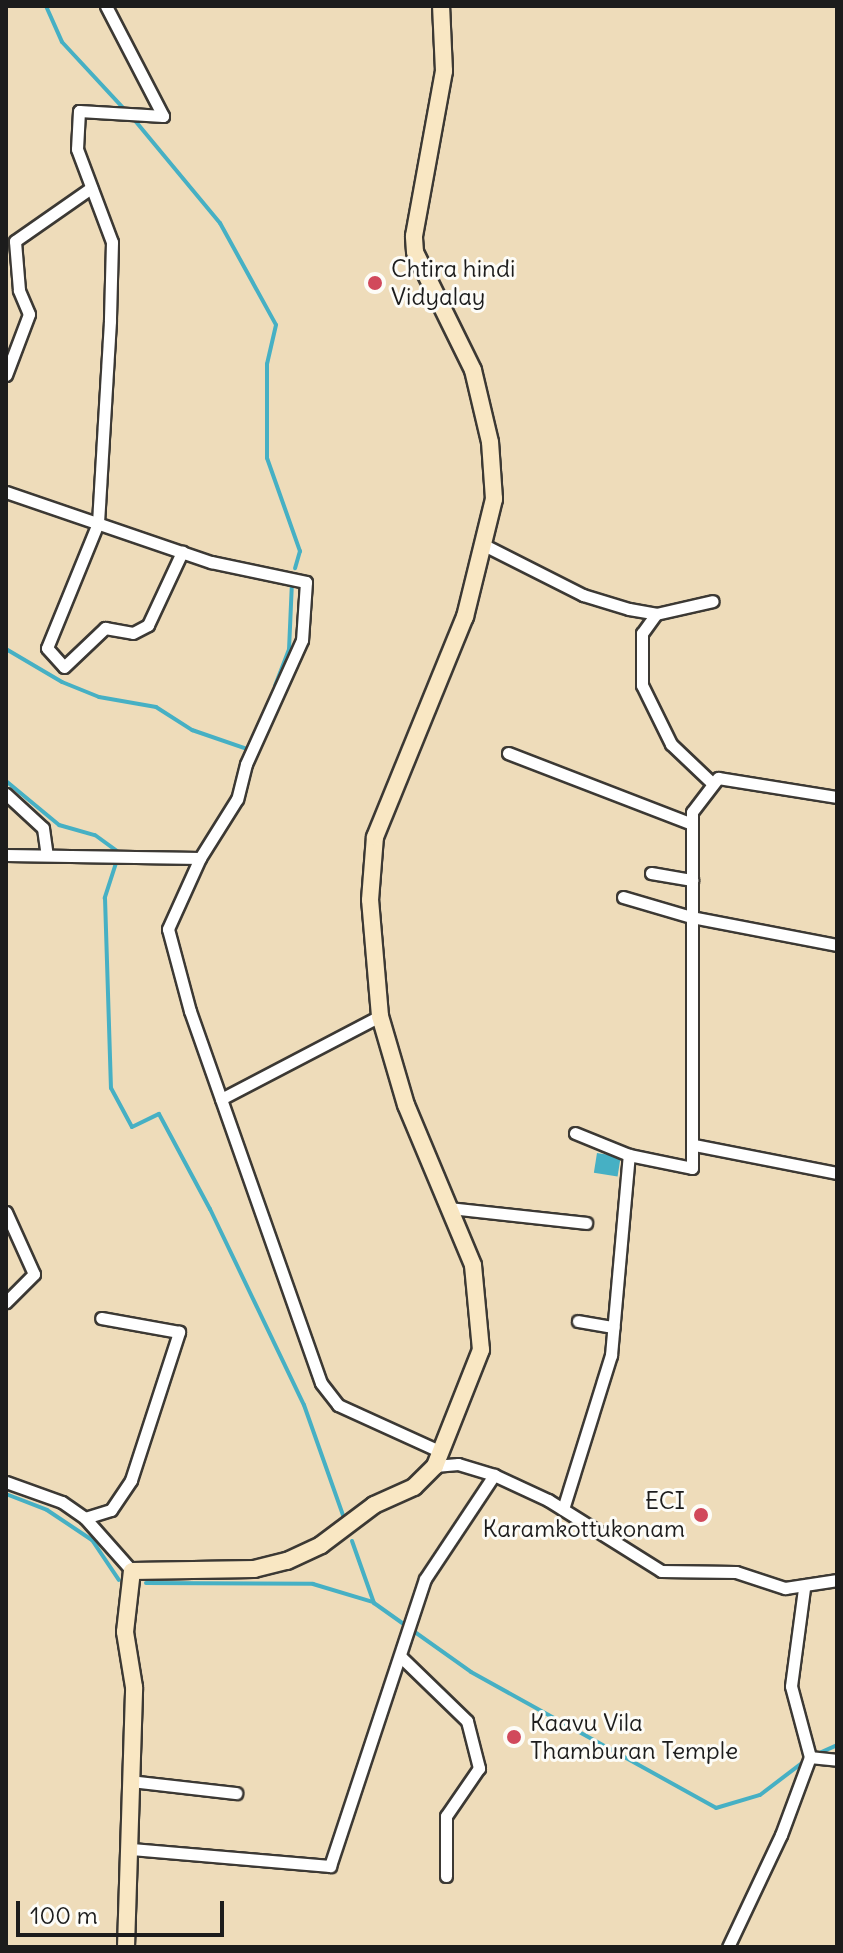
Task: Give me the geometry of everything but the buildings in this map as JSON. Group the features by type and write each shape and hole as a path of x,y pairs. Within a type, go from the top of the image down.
{"street":[{"path":"106,6 163,116 79,111 77,149 112,242 98,523 47,648 64,667 105,628 133,633 148,625 182,552"},
{"path":"132,1571 254,1569 287,1561 321,1545 374,1505 414,1487 438,1459 481,1350 473,1265 406,1105 380,1016 370,900 375,837 453,651 486,546 494,499 484,406 460,338 415,244 444,71 441,6"},
{"path":"6,375 29,314 19,290 15,241 91,188"},
{"path":"6,492 182,552 306,582 302,640 246,764 237,799 200,858 168,929 221,1099 321,1383 338,1405 438,1459 494,1475 563,1509 661,1571 736,1572 785,1588 804,1588 837,1580"},
{"path":"486,546 583,595 656,614 713,601"},
{"path":"656,614 642,633 642,685 671,744 712,783"},
{"path":"508,753 692,824"},
{"path":"575,1133 629,1155 692,1168 692,812 718,778 837,797"},
{"path":"6,794 43,828 47,855"},
{"path":"6,855 200,858"},
{"path":"651,873 692,880"},
{"path":"623,897 691,917 837,945"},
{"path":"221,1099 380,1016"},
{"path":"694,1145 837,1173"},
{"path":"563,1509 611,1355 629,1155"},
{"path":"449,1208 586,1223"},
{"path":"6,1212 34,1274 6,1302"},
{"path":"85,1518 111,1510 131,1480 179,1332 101,1318"},
{"path":"578,1321 613,1327"},
{"path":"131,1849 330,1866 425,1579 494,1475"},
{"path":"6,1482 62,1502 85,1518 132,1571 125,1632 134,1687 126,1947"},
{"path":"728,1947 781,1835 810,1757 791,1686 804,1588"},
{"path":"401,1657 467,1721 479,1768 446,1816 446,1876"},
{"path":"810,1757 837,1760"},
{"path":"130,1781 236,1793"}],"water":[{"path":"597,1153 621,1157 618,1177 594,1173"}],"waterway":[{"path":"46,6 62,42 126,111"},
{"path":"132,117 220,223 276,325 267,364 267,458 300,551 295,568"},
{"path":"275,686 289,650 292,582"},
{"path":"6,649 62,682 99,697 156,707 192,730 250,750"},
{"path":"6,781 59,825 95,835 118,852"},
{"path":"117,860 105,898 111,1088 132,1127 159,1114 210,1209 304,1405 344,1518"},
{"path":"6,1494 47,1510 92,1540 119,1580"},
{"path":"352,1541 374,1603 471,1672 716,1808 760,1795 806,1760"},
{"path":"146,1583 313,1584 373,1602"},
{"path":"817,1754 837,1745"}],"place":[{"name":"Chtira hindi Vidyalay","path":"375,283"},
{"name":"ECI Karamkottukonam","path":"701,1515"},
{"name":"Kaavu Vila Thamburan Temple","path":"514,1737"}]}
